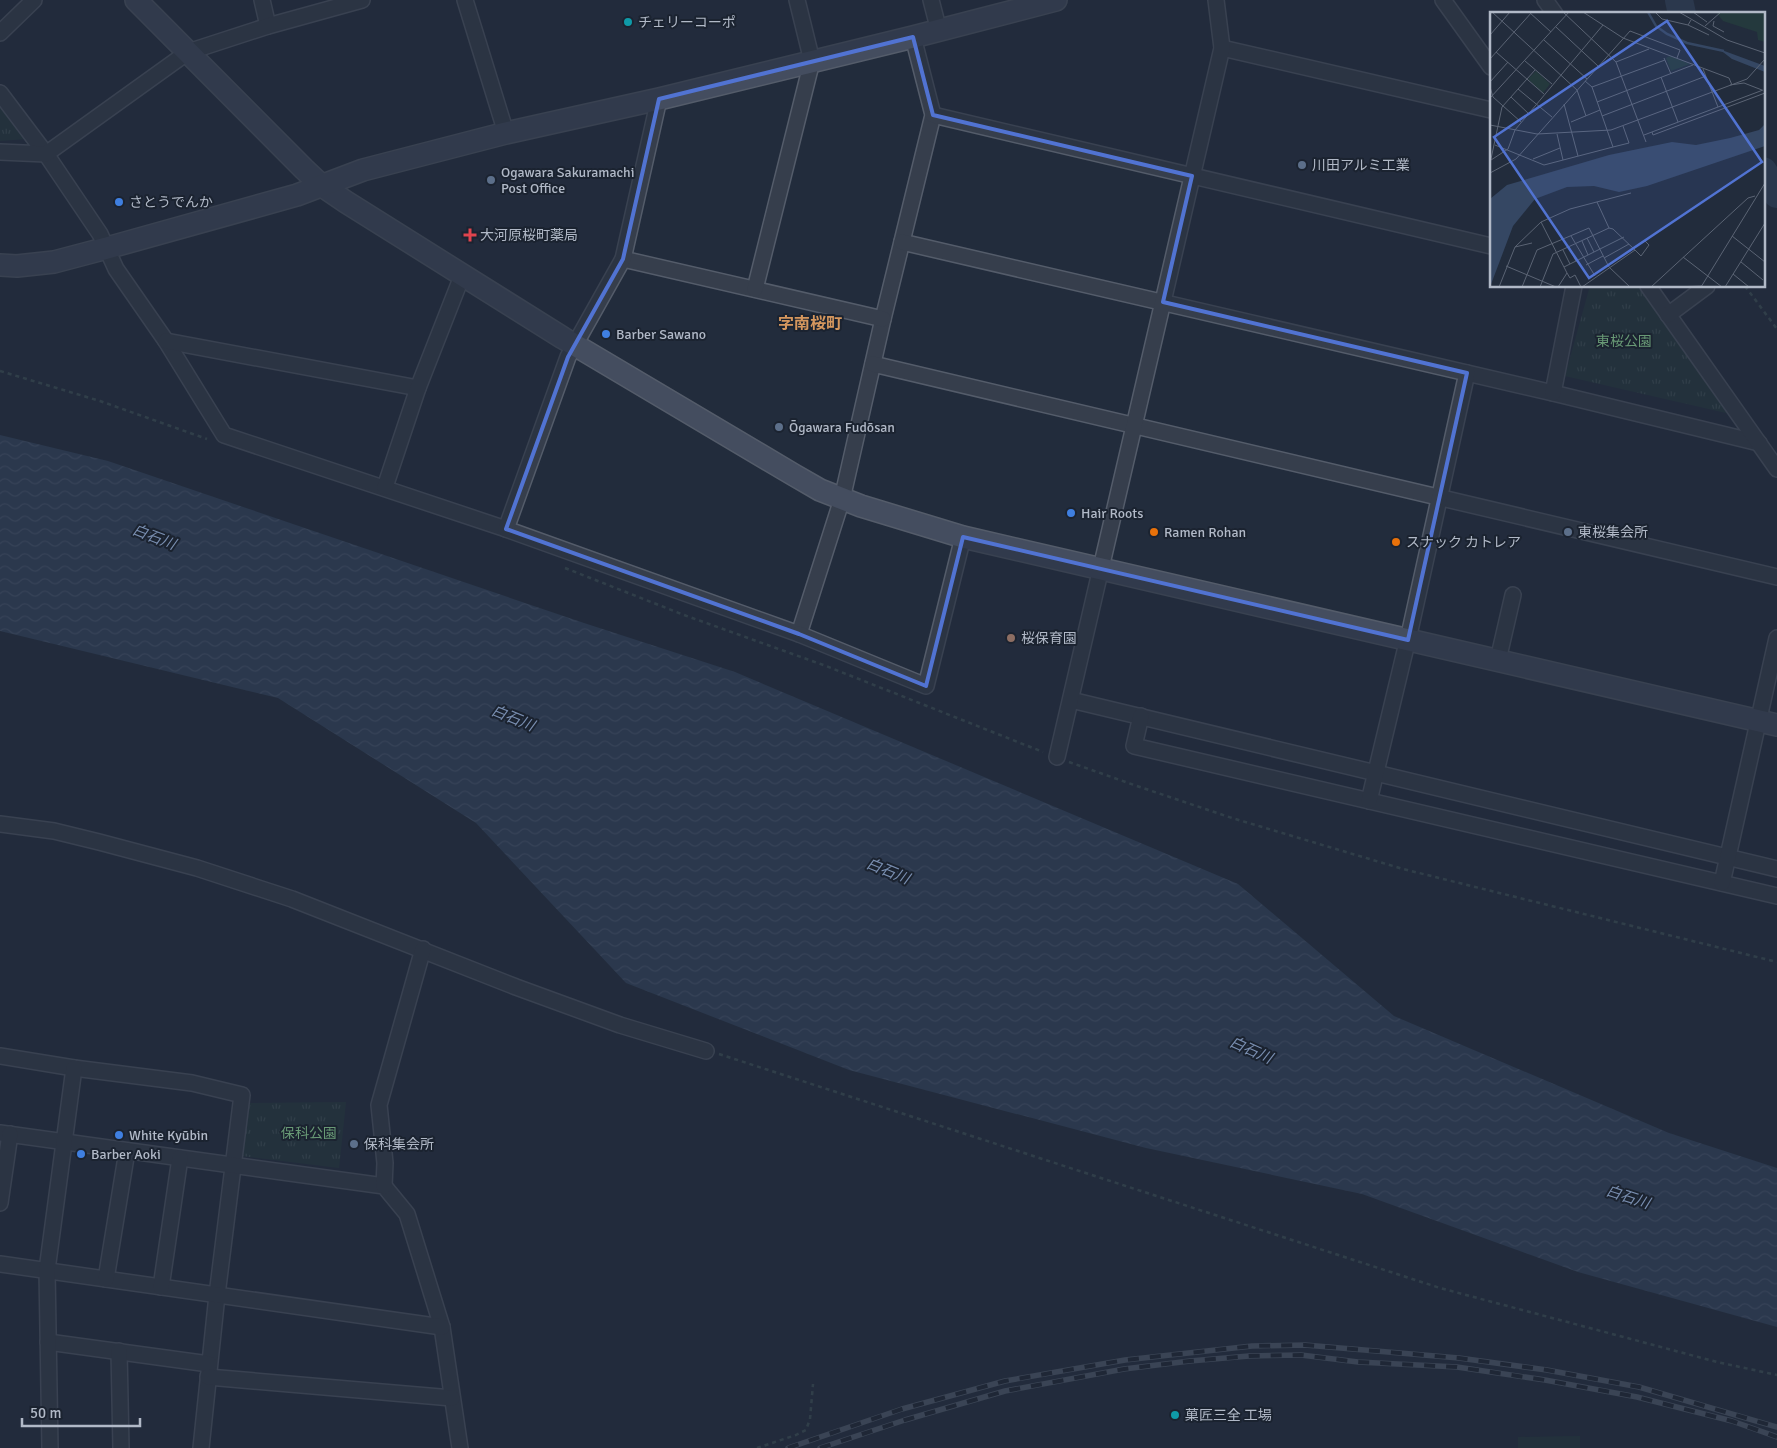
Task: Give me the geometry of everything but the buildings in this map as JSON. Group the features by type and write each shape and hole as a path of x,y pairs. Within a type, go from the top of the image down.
{"street":[{"path":"0,33 34,0"},
{"path":"136,0 321,185 462,276 575,345 794,476 842,499 963,537 1767,723"},
{"path":"262,0 268,26"},
{"path":"0,152 46,154 188,52 268,26 359,0"},
{"path":"465,0 506,133"},
{"path":"755,289 812,61 797,0"},
{"path":"931,0 939,31"},
{"path":"0,265 17,266 54,262 297,195 363,170 506,133 660,99 939,31 1056,0"},
{"path":"1057,757 1222,48 1216,0"},
{"path":"1443,0 1490,66"},
{"path":"1545,0 1554,12"},
{"path":"799,634 842,499 872,364 933,115 913,37"},
{"path":"1222,48 1490,110"},
{"path":"0,93 46,154 100,234 116,269 166,341 224,435 506,529 799,634 926,686 963,537"},
{"path":"506,529 567,361 622,258 660,99"},
{"path":"933,115 1490,246"},
{"path":"902,242 1467,372 1758,443"},
{"path":"622,258 883,319"},
{"path":"385,488 418,388 462,276"},
{"path":"1553,393 1574,288"},
{"path":"1649,288 1777,469"},
{"path":"1668,315 1704,288"},
{"path":"166,341 418,388"},
{"path":"872,364 1777,576"},
{"path":"1369,801 1408,640 1467,372"},
{"path":"1498,660 1513,595"},
{"path":"1722,883 1767,723 1777,638"},
{"path":"1071,700 1777,869"},
{"path":"1141,716 1134,746 1777,896"},
{"path":"0,824 54,831 197,868 292,899 516,987 620,1025 710,1052"},
{"path":"422,949 379,1105 385,1163 384,1186 407,1214 442,1328 460,1448"},
{"path":"0,1056 74,1068 192,1083 242,1095 208,1371 201,1448"},
{"path":"50,1448 47,1270 74,1068"},
{"path":"0,1203 5,1134 384,1186"},
{"path":"106,1279 127,1151"},
{"path":"162,1287 180,1158"},
{"path":"0,1264 442,1328"},
{"path":"48,1342 118,1351 208,1371 452,1398"},
{"path":"118,1351 121,1448"}],"path":[{"path":"1746,288 1777,329"},
{"path":"0,371 100,400 209,440"},
{"path":"562,567 684,615 826,666 1057,757 1232,818 1403,869 1777,962"},
{"path":"710,1052 1440,1288 1717,1362 1777,1375"},
{"path":"757,1448 806,1430 810,1419 813,1384"}],"highlighted area":[{"path":"913,37 933,115 1192,176 1163,302 1467,373 1408,640 963,537 926,686 799,634 506,529 568,357 623,259 659,99"}],"green space":[{"path":"0,107 25,139 0,141"},
{"name":"東桜公園","path":"1589,288 1646,288 1735,415 1565,376"},
{"name":"保科公園","path":"346,1102 339,1168 242,1156 250,1103"},
{"path":"1580,1436 1580,1448 1518,1448 1518,1437"}],"water":[{"name":"白石川","path":"0,435 108,461 584,623 735,672 1238,884 1394,1016 1669,1133 1777,1168 1777,1327 1578,1272 1362,1194 1146,1148 849,1070 626,983 476,823 278,698 0,631"}],"waterway":[{"path":"1679,0 1682,12"},
{"path":"1764,173 1777,194"}],"railway":[{"path":"788,1448 902,1409 1005,1381 1125,1360 1252,1346 1305,1345 1459,1358 1547,1370 1639,1387 1777,1427"},
{"path":"820,1448 905,1420 1005,1391 1124,1369 1249,1356 1301,1355 1358,1362 1457,1367 1545,1380 1637,1397 1732,1421 1777,1437"}],"place":[{"name":"チェリーコーポ","path":"628,22"},
{"name":"川田アルミ工業","path":"1302,165"},
{"name":"Ogawara Sakuramachi Post Office","path":"491,180"},
{"name":"さとうでんか","path":"119,202"},
{"name":"大河原桜町薬局","path":"470,235"},
{"name":"Barber Sawano","path":"606,334"},
{"name":"Ōgawara Fudōsan","path":"779,427"},
{"name":"Hair Roots","path":"1071,513"},
{"name":"Ramen Rohan","path":"1154,532"},
{"name":"東桜集会所","path":"1568,532"},
{"name":"スナック カトレア","path":"1396,542"},
{"name":"桜保育園","path":"1011,638"},
{"name":"White Kyūbin","path":"119,1135"},
{"name":"保科集会所","path":"354,1144"},
{"name":"Barber Aoki","path":"81,1154"},
{"name":"菓匠三全 工場","path":"1175,1415"}],"district":[{"name":"字南桜町","path":"810,324"}]}
